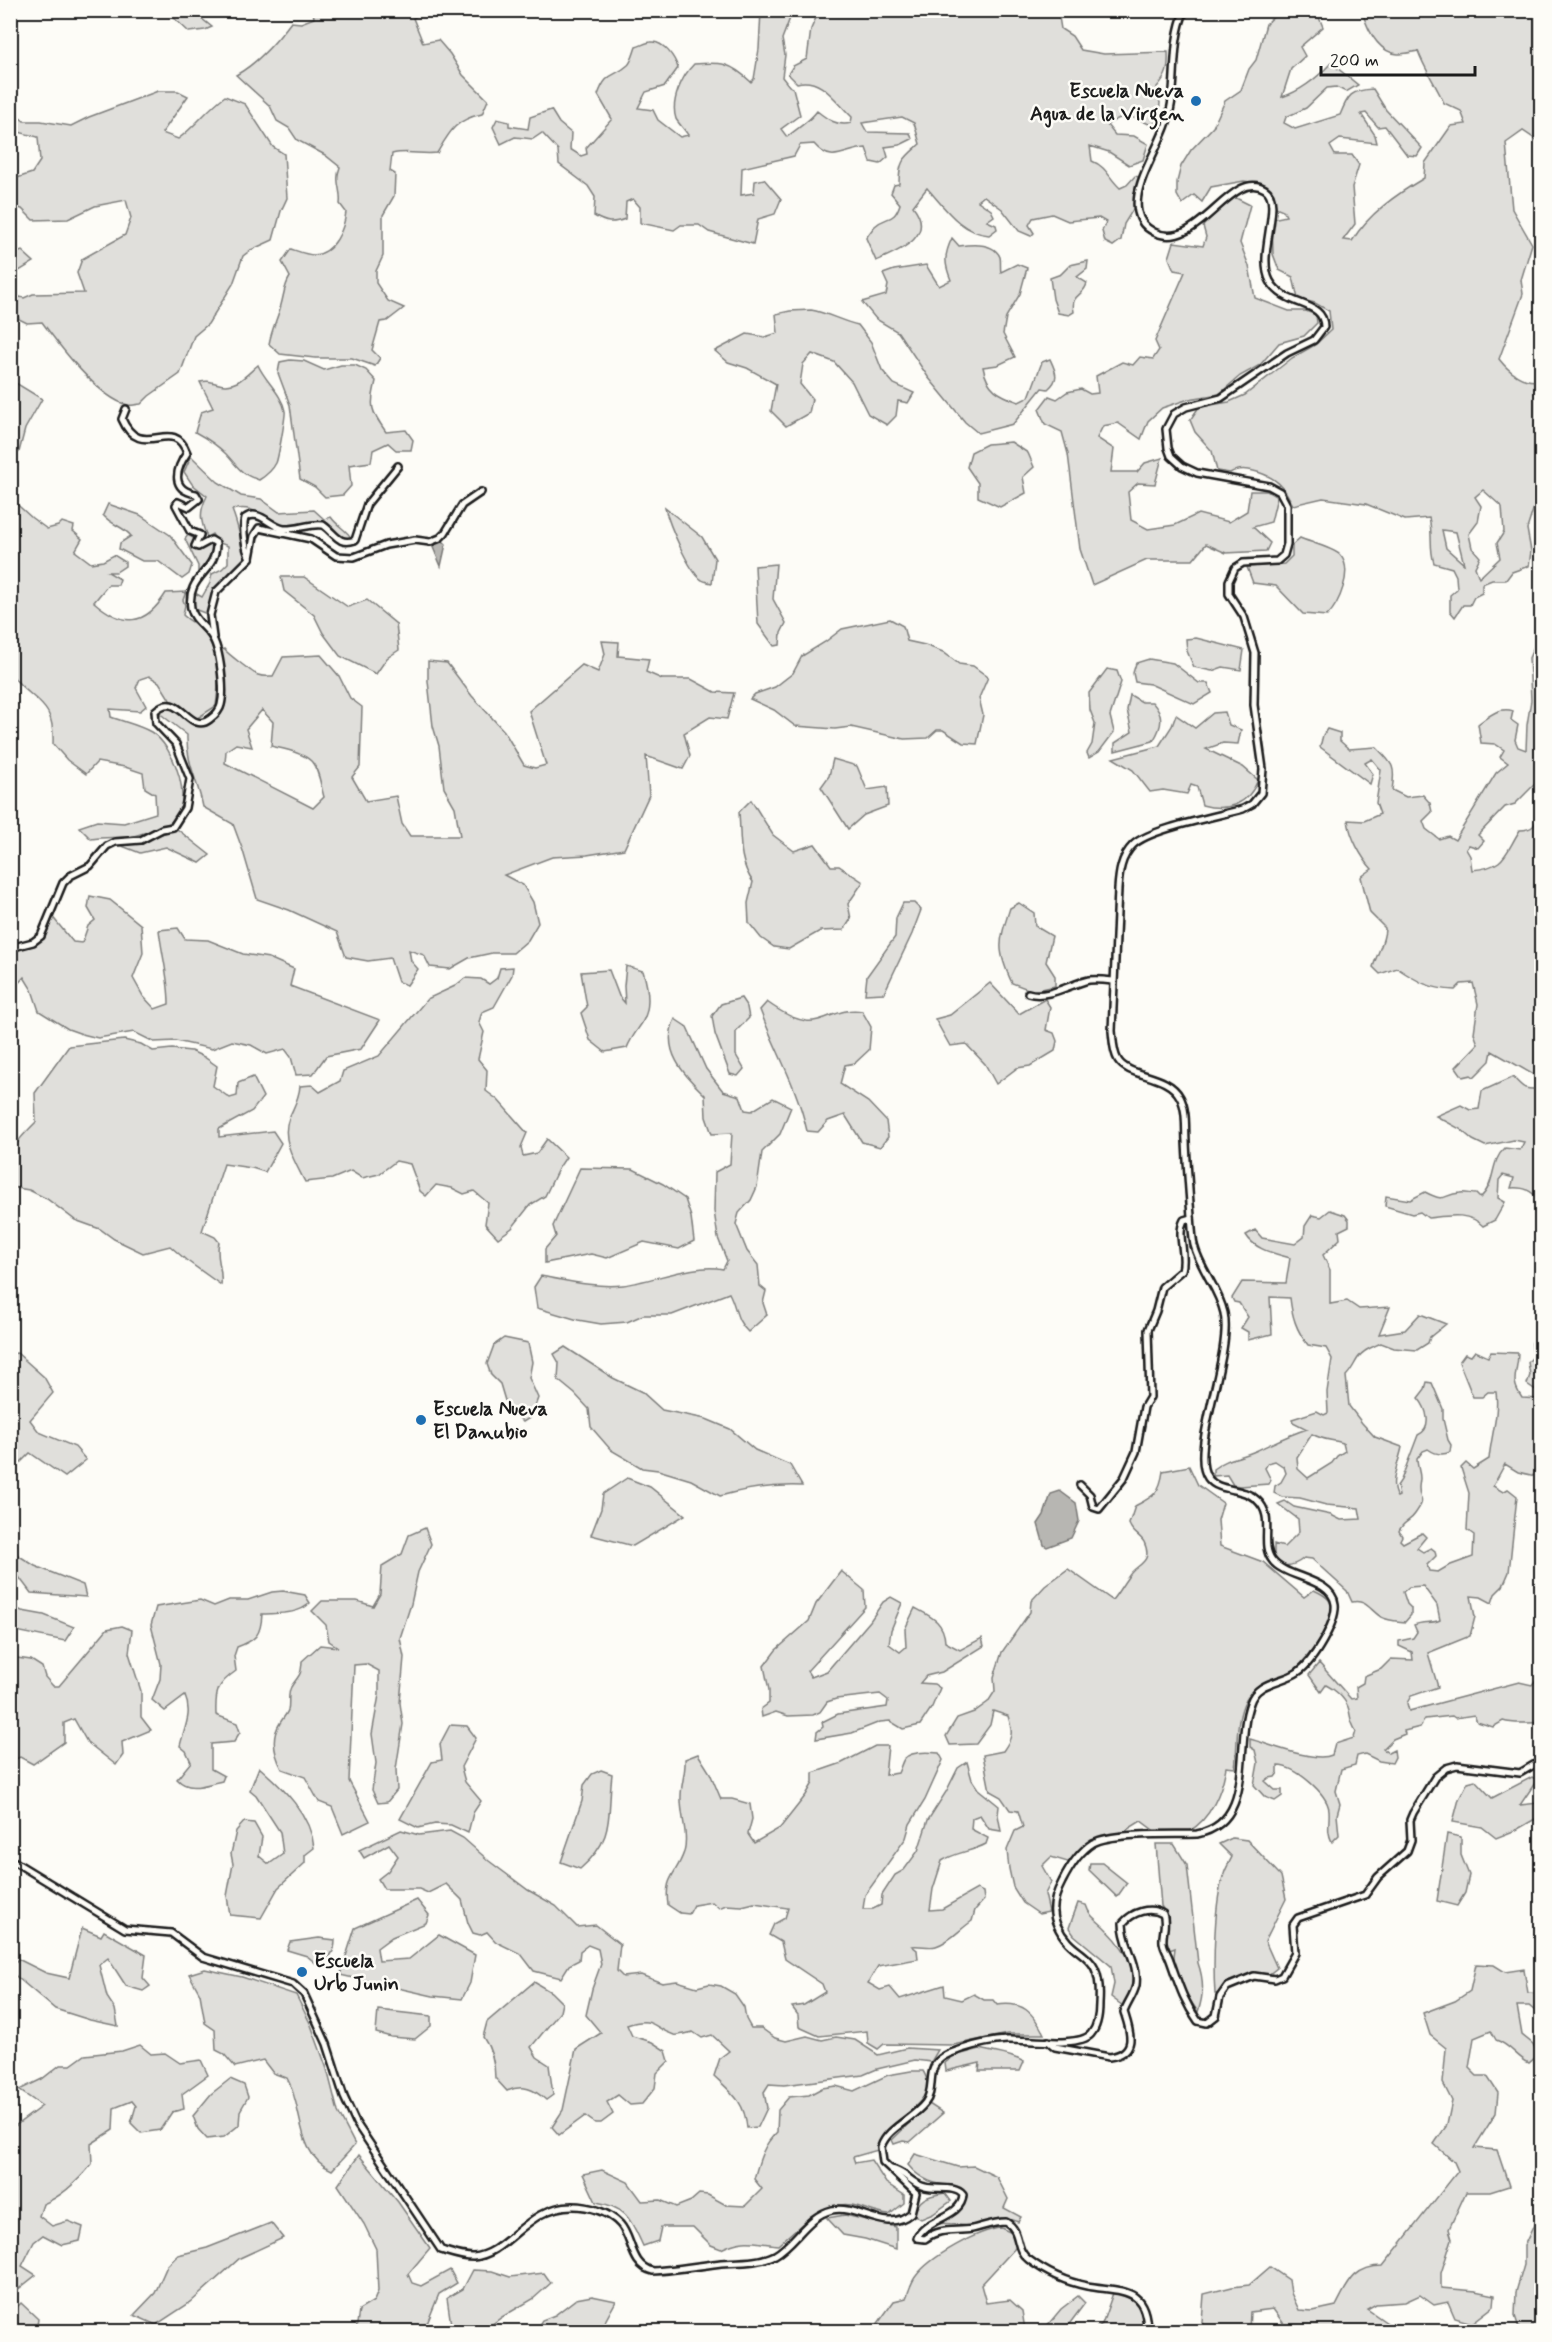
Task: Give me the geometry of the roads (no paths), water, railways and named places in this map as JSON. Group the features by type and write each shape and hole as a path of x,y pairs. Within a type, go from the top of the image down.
{"street":[{"path":"10,1859 125,1929 171,1933 202,1957 293,1984 304,1994 327,2044 344,2097 356,2123 441,2250 473,2257 486,2253 536,2216 556,2207 594,2208 620,2224 636,2260 646,2269 672,2270 763,2260 782,2250 812,2220 831,2210 850,2211 880,2220 899,2220 908,2216 915,2204 915,2193 883,2162 880,2155 883,2141 927,2102 932,2072 935,2064 941,2058 960,2050 993,2042 1024,2039 1083,2040 1093,2033 1098,2018 1100,1988 1096,1968 1092,1961 1064,1936 1053,1915 1058,1890 1084,1850 1102,1839 1197,1834 1211,1832 1224,1823 1231,1813 1238,1792 1250,1701 1260,1688 1282,1680 1303,1668 1325,1637 1336,1607 1333,1596 1324,1587 1272,1561 1269,1553 1265,1511 1259,1502 1250,1494 1240,1490 1218,1486 1210,1481 1202,1467 1210,1407 1226,1343 1226,1325 1222,1303 1194,1246 1185,1113 1182,1100 1177,1092 1166,1083 1126,1068 1118,1061 1112,1031 1120,868 1133,845 1162,830 1243,809 1252,804 1261,793 1263,769 1254,705 1255,653 1244,617 1229,594 1229,581 1235,568 1243,563 1277,561 1284,555 1287,544 1287,506 1280,492 1269,486 1197,473 1182,466 1168,448 1166,429 1174,414 1186,407 1221,398 1230,393 1287,353 1314,340 1324,327 1321,312 1284,297 1269,279 1265,253 1273,207 1271,195 1267,190 1253,186 1242,188 1198,225 1185,232 1160,235 1145,226 1139,218 1137,209 1139,190 1172,107 1177,36 1185,10"},
{"path":"126,409 122,419 125,427 138,439 170,436 178,440 186,450 187,453 181,461 177,475 182,489 196,494 199,499 189,507 182,502 176,505 190,531 200,535 195,546 198,547 214,540 216,551 206,571 190,590 192,613 213,638"},
{"path":"250,558 245,549 246,535 243,525 245,519 251,515 258,515 270,524 285,529 323,525 337,540 347,542 355,540 367,504 398,466"},
{"path":"10,948 33,942 41,936 63,883 70,876 90,866 107,846 121,840 141,840 162,829 173,827 177,822 185,808 190,779 176,744 156,723 155,711 161,705 168,703 199,722 210,719 219,710 221,704 220,670 210,615 216,592 250,558 254,536 259,528 311,539 329,553 342,557 362,555 386,545 412,540 433,541 445,533 462,506 481,492"},
{"path":"1028,993 1035,995 1045,993 1091,980 1113,981"},
{"path":"1080,1485 1090,1495 1093,1506 1099,1509 1118,1488 1133,1460 1144,1407 1150,1397 1148,1330 1162,1287 1182,1270 1182,1224 1187,1218 1191,1218"},
{"path":"1048,2041 1055,2047 1109,2056 1118,2056 1126,2049 1131,2040 1131,2032 1124,2012 1134,1993 1136,1978 1135,1959 1125,1940 1123,1923 1132,1915 1147,1910 1163,1914 1165,1920 1163,1946 1177,1984 1188,2008 1198,2021 1208,2023 1216,2016 1220,1997 1227,1988 1254,1976 1275,1979 1282,1976 1295,1953 1292,1930 1298,1918 1362,1897 1385,1870 1403,1856 1411,1840 1410,1820 1435,1777 1446,1768 1457,1765 1520,1773 1542,1760"},
{"path":"891,2169 899,2170 924,2187 955,2190 963,2195 963,2200 958,2207 923,2228 917,2238 925,2239 934,2232 945,2230 970,2229 990,2223 1006,2222 1016,2230 1023,2255 1036,2264 1071,2281 1123,2290 1136,2297 1144,2308 1147,2331"}],"place":[{"name":"Escuela Nueva Agua de la Virgen","path":"1196,101"},
{"name":"Escuela Nueva El Danubio","path":"421,1420"},
{"name":"Escuela Urb Junin","path":"302,1972"}]}
